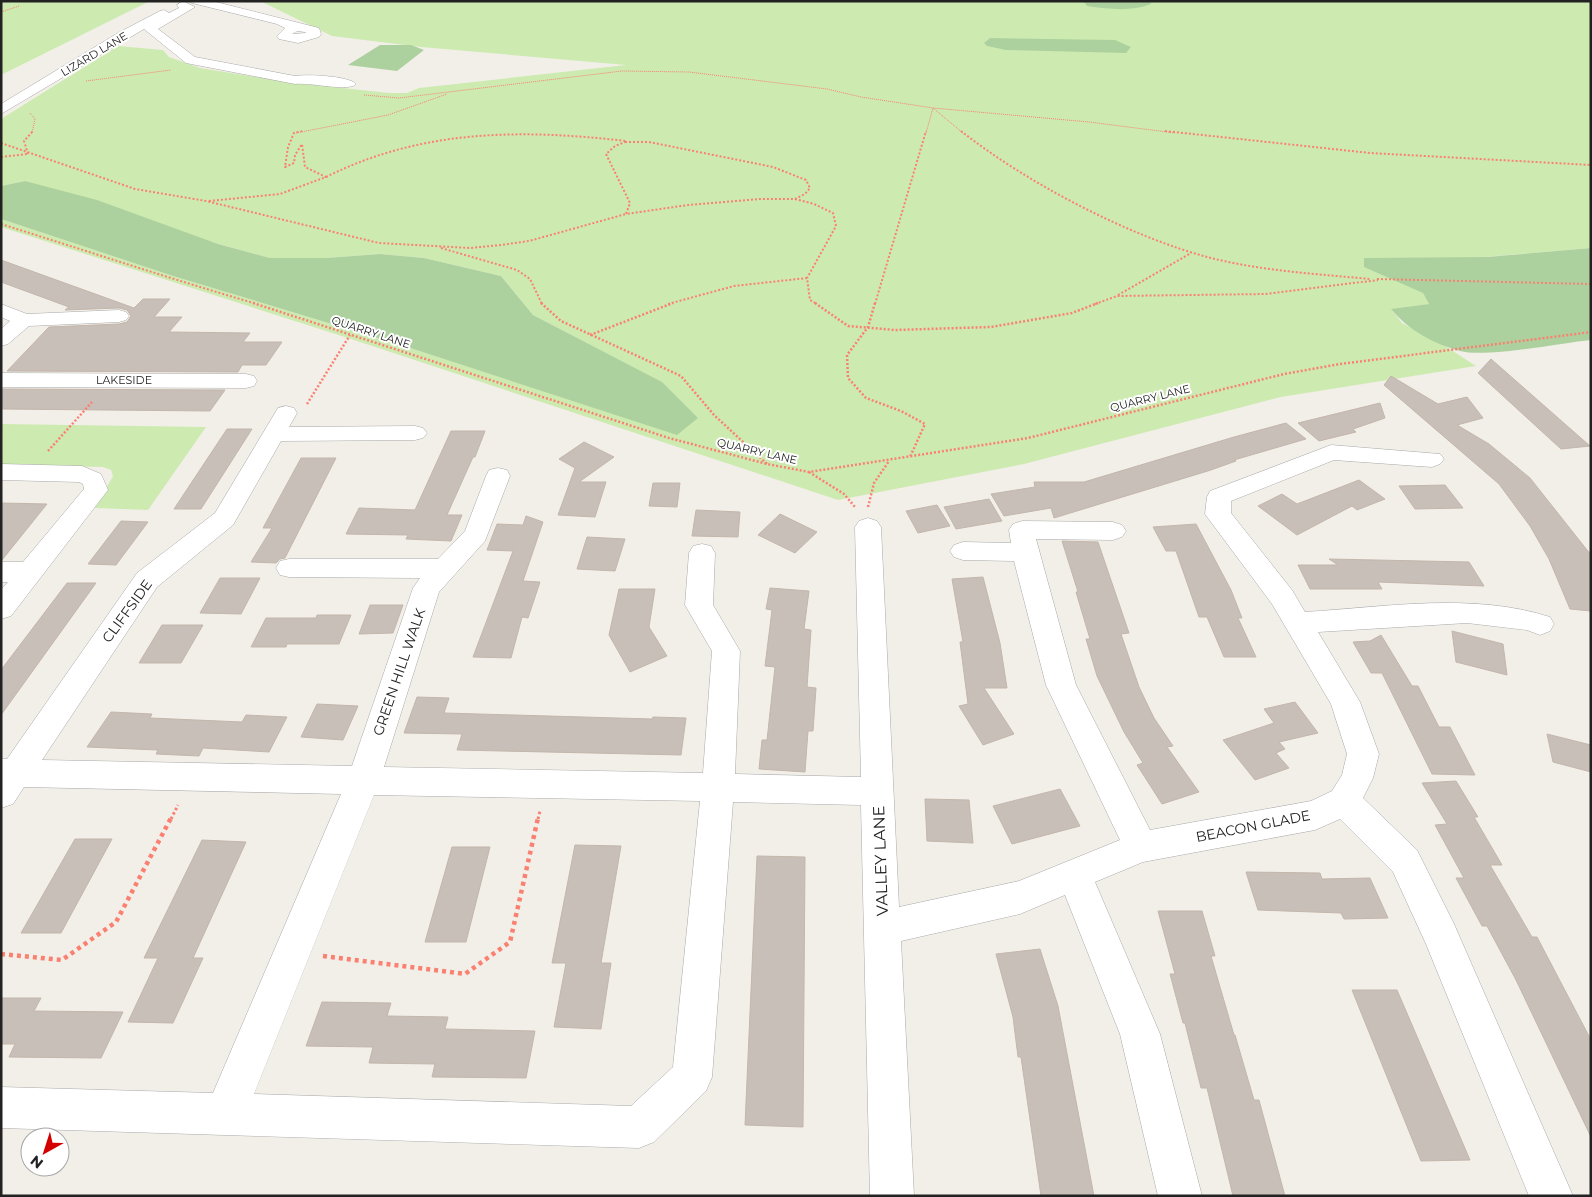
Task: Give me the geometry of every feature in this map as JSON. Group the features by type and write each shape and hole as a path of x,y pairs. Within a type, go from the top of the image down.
{"street":[{"path":"293,29 281,21 189,2 190,7 150,29 191,60 295,80 306,78 349,84"},
{"name":"LIZARD LANE","path":"4,108 122,36 189,2"},
{"path":"1,310 24,320 119,316"},
{"path":"1,340 24,320"},
{"name":"LAKESIDE","path":"1,380 246,381"},
{"path":"280,423 416,433"},
{"name":"CLIFFSIDE","path":"6,780 147,580 224,519 280,423"},
{"path":"1432,459 1331,452 1219,497 1218,514 1282,597 1345,702 1363,754 1357,778 1344,801 1405,861 1441,936 1551,1196"},
{"path":"1,472 82,474 90,476 95,481 96,490 1,609"},
{"name":"GREEN HILL WALK","path":"226,1112 363,780 427,588 476,535 498,476"},
{"name":"VALLEY LANE","path":"868,527 892,1196"},
{"path":"1113,531 1022,530 1061,685 1141,847"},
{"path":"963,551 1026,552"},
{"path":"1,1107 226,1112 639,1127 692,1077 718,788 726,651 699,605 702,553"},
{"path":"289,568 445,569"},
{"path":"1,572 31,572"},
{"path":"1298,623 1467,613 1527,620 1540,624"},
{"path":"6,780 193,777 878,791"},
{"name":"BEACON GLADE","path":"883,928 1020,897 1141,847 1315,815 1344,801"},
{"path":"1076,875 1140,1034 1180,1196"}],"path":[{"path":"1,12 19,6"},
{"path":"86,82 135,73 178,70"},
{"path":"360,94 399,98 543,79 644,70 689,72 827,89 867,98 933,108 1089,122 1259,142 1360,152 1591,165"},
{"path":"326,177 305,167 302,144 295,155 294,163 285,167 288,147 294,133 388,115 455,92"},
{"path":"4,108 29,113 35,119 33,131 24,141 28,154"},
{"path":"933,108 992,155 1040,186 1122,225 1191,252 1251,265 1378,280 1591,284"},
{"path":"910,457 925,424 901,411 866,398 848,378 847,355 868,327 933,108"},
{"path":"206,202 280,194 326,177 349,163 389,149 455,138 582,134 649,142 795,174 806,180 810,188 805,194 794,199"},
{"path":"626,214 630,203 606,154 613,145 629,141"},
{"path":"1,143 28,154 135,189 206,202 379,243 470,248 529,241 626,214 688,205 760,199 794,199 814,204 833,213 836,226 807,278 810,300 848,326 895,330 991,327 1072,314 1117,296 1191,252"},
{"path":"1,158 28,154"},
{"name":"QUARRY LANE","path":"1,224 669,438 767,464 809,472 1028,438 1284,374 1340,364 1591,332"},
{"path":"436,246 517,270 530,279 543,307 561,320 681,376 714,414 767,464"},
{"path":"590,335 659,306 734,286 807,278"},
{"path":"1117,296 1265,294 1378,280"},
{"path":"280,423 302,414 350,335"},
{"path":"30,473 110,380"},
{"path":"868,527 869,499 874,483 889,460"},
{"path":"809,472 844,494 868,527"},
{"path":"1,954 62,960 116,922 193,777"},
{"path":"292,952 465,974 510,942 546,784"}],"green space":[{"path":"1,1 150,1 1,75"},
{"path":"260,1 1591,1 1591,248 1365,267 1423,292 1429,304 1392,310 1402,323 1439,342 1476,366 1281,397 1024,464 838,500 351,339 1,227 1,219 173,276 401,345 677,434 661,382 533,315 501,276 424,258 380,254 326,258 270,258 218,244 25,181 1,186 1,119 118,46 163,50 169,57 200,68 287,82 389,93 407,93 419,88 626,65 421,47 332,36"},
{"path":"1077,1 1150,1 1151,4 1143,7 1120,9 1087,6 1085,3"},
{"path":"990,38 1115,40 1131,47 1126,53 1006,50 987,46 984,43"},
{"path":"380,45 411,45 424,50 397,71 348,65"},
{"path":"25,181 97,200 218,244 270,258 326,258 380,254 424,258 501,276 533,315 662,382 698,418 677,435 401,345 173,276 1,219 1,186"},
{"path":"1591,248 1591,340 1487,353 1460,351 1413,330 1391,309 1429,304 1423,293 1364,267 1364,258 1487,257"},
{"path":"1,424 206,427 148,510 95,508 113,476 111,470 103,467 1,465"}],"building":[{"path":"1,260 134,308 143,299 170,299 154,317 182,317 169,332 250,333 243,342 282,342 266,365 242,365 238,372 7,371 49,327 119,324 127,322 131,316 127,310 119,308 65,310 69,307 1,282"},
{"path":"1491,359 1590,446 1561,449 1478,373"},
{"path":"1391,376 1438,404 1467,397 1483,418 1457,425 1489,444 1530,478 1591,555 1591,611 1570,609 1549,559 1530,526 1499,484 1384,385"},
{"path":"1,389 225,390 210,411 1,409"},
{"path":"1380,403 1385,418 1353,429 1356,432 1319,441 1298,423"},
{"path":"1286,423 1306,439 1054,518 1051,508 1004,516 991,494 1035,487 1034,482 1084,482"},
{"path":"227,429 252,429 201,509 174,509"},
{"path":"451,431 485,431 475,457 473,457 447,515 462,515 451,541 406,539 408,535 346,534 359,508 415,510"},
{"path":"584,442 614,457 579,482 606,482 595,517 558,515 575,468 559,459"},
{"path":"301,458 336,458 285,558 280,559 276,563 251,562 272,528 263,528"},
{"path":"1359,480 1385,499 1357,510 1352,506 1297,535 1258,506 1282,494 1297,504"},
{"path":"653,483 680,483 677,507 649,506"},
{"path":"1445,485 1463,508 1415,509 1399,486"},
{"path":"989,499 1002,521 956,529 944,507"},
{"path":"1,503 47,504 2,560 1,560"},
{"path":"937,505 950,526 918,533 906,511"},
{"path":"696,510 740,512 738,537 692,536"},
{"path":"780,514 817,532 795,553 758,535"},
{"path":"526,516 543,522 523,581 540,582 528,618 522,617 511,658 473,657 513,551 487,550 497,524 523,525"},
{"path":"121,521 148,522 116,565 88,564"},
{"path":"1196,524 1231,590 1242,618 1238,618 1256,657 1224,657 1207,617 1199,617 1176,551 1166,551 1153,527"},
{"path":"587,537 625,539 615,571 577,569"},
{"path":"1062,541 1098,542 1129,633 1121,634 1139,687 1154,718 1173,746 1167,747 1199,792 1162,804 1137,765 1143,763 1124,732 1097,676 1086,639 1090,639 1076,592 1078,592"},
{"path":"1329,559 1469,562 1484,586 1378,582 1382,589 1310,589 1298,565 1338,565"},
{"path":"983,577 1000,643 1007,688 984,688 1014,734 983,745 959,706 968,704 960,642 963,642 952,579"},
{"path":"220,578 260,578 241,614 200,613"},
{"path":"67,583 96,583 1,715 1,670"},
{"path":"770,588 809,591 804,629 811,630 807,687 816,688 813,731 808,731 805,772 759,769 762,740 767,740 775,667 765,666 772,610 766,609"},
{"path":"619,589 655,589 649,627 667,656 630,672 609,635"},
{"path":"370,605 403,605 393,633 359,634"},
{"path":"317,615 351,615 339,644 287,644 286,647 251,647 266,618 316,618"},
{"path":"162,625 203,625 181,663 139,663"},
{"path":"1452,631 1503,644 1507,675 1456,662"},
{"path":"1381,635 1412,686 1418,686 1439,727 1450,727 1475,775 1432,774 1382,673 1371,673 1353,642 1370,641"},
{"path":"417,697 449,698 444,713 652,719 653,717 686,718 681,755 457,750 462,734 404,733"},
{"path":"1295,702 1318,733 1279,742 1285,749 1276,753 1289,768 1255,780 1223,740 1274,723 1264,709"},
{"path":"317,704 358,706 343,740 301,737"},
{"path":"111,712 152,714 150,718 242,722 246,715 287,717 269,752 203,748 199,756 156,754 158,750 87,747"},
{"path":"1547,734 1591,745 1591,772 1553,762"},
{"path":"1456,781 1478,817 1474,817 1502,865 1490,865 1532,937 1537,937 1591,1040 1591,1137 1516,980 1487,926 1482,926 1456,878 1464,878 1435,825 1447,824 1422,783"},
{"path":"1060,789 1080,826 1012,844 993,806"},
{"path":"925,799 969,800 973,843 927,841"},
{"path":"75,839 112,839 61,933 21,933"},
{"path":"202,840 246,842 193,958 203,958 173,1023 128,1022 158,958 144,958"},
{"path":"575,845 621,846 601,963 611,963 601,1029 554,1027 566,963 552,963"},
{"path":"452,847 490,847 466,942 425,942"},
{"path":"757,856 805,857 803,1127 745,1125"},
{"path":"1246,872 1320,873 1322,879 1370,878 1388,918 1344,919 1341,913 1258,910"},
{"path":"1158,911 1202,911 1215,956 1211,956 1234,1035 1254,1100 1259,1100 1285,1196 1233,1196 1207,1088 1201,1088 1185,1023 1183,1023 1170,974 1175,974"},
{"path":"1040,949 1058,1006 1094,1196 1041,1196 1021,1057 1018,1057 1013,1017 996,954"},
{"path":"1352,990 1397,990 1470,1160 1421,1161"},
{"path":"1,998 41,998 34,1011 123,1012 101,1058 9,1057 15,1044 1,1044"},
{"path":"322,1002 391,1003 387,1016 448,1017 445,1029 535,1031 526,1078 432,1077 435,1064 369,1063 373,1047 306,1046"}]}
